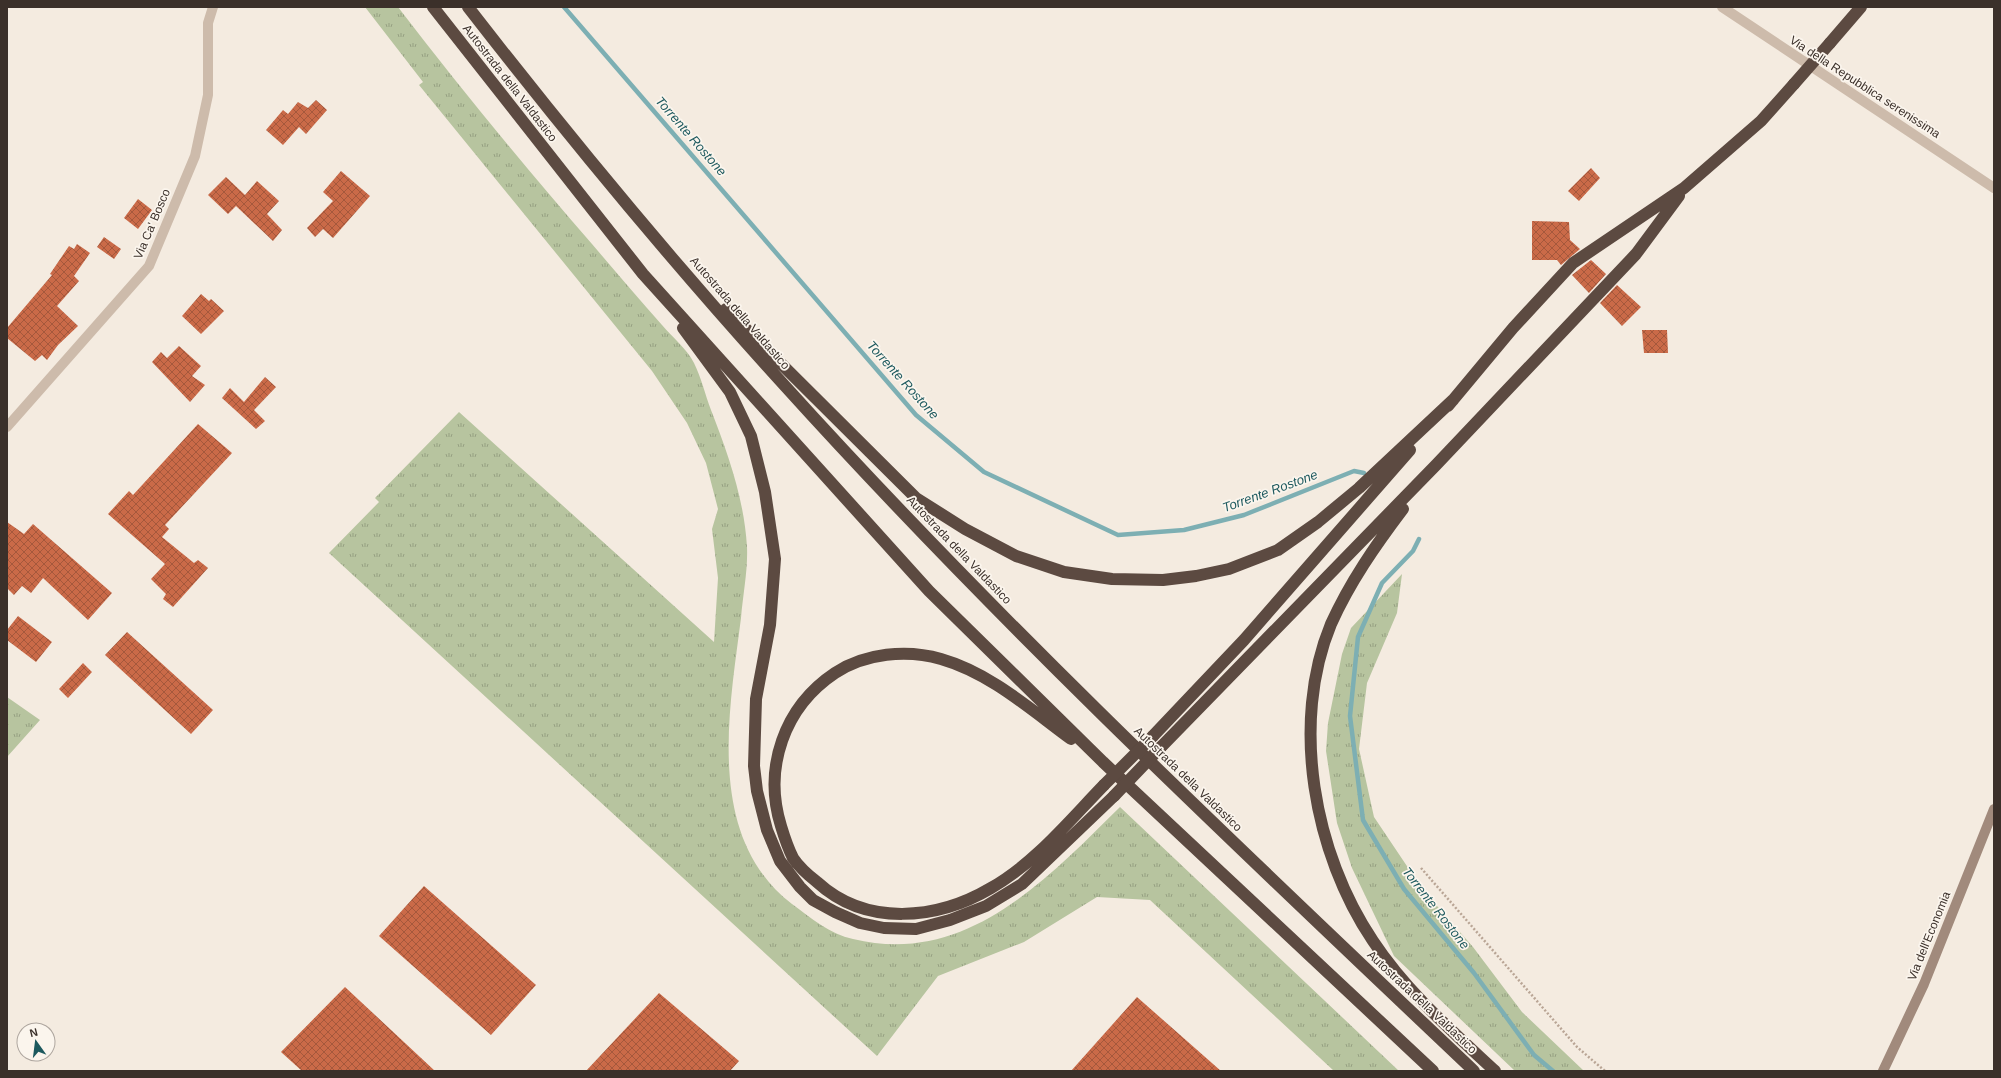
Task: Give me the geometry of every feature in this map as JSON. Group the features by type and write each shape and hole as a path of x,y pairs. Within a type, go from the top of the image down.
{"highway":[{"name":"Autostrada della Valdastico","path":"433,7 643,274 929,591 1103,762 1433,1071"},
{"name":"Autostrada della Valdastico","path":"468,7 660,243 797,399 1009,622 1207,818 1474,1071"},
{"path":"1103,762 1015,697 957,664 939,658 905,654 873,657 856,662 831,675 813,690 789,722 776,757 774,775 777,810 785,839 793,857 804,871 822,887 838,898 875,912 917,914 954,906 991,888 1008,877 1033,857 1244,640 1453,400 1513,328 1573,262 1684,188 1761,121 1861,7"},
{"path":"643,274 730,392 751,436 765,492 775,559 770,625 756,699 754,766 757,791 767,830 780,861 800,888 813,900 860,923 884,928 916,929 950,920 986,906 1022,884 1114,796 1436,465 1636,254 1684,188"},
{"path":"660,243 916,498 991,544 1016,556 1064,572 1112,579 1163,580 1196,576 1229,569 1278,550 1318,522 1359,488 1453,400"},
{"path":"1436,465 1370,552 1348,589 1331,626 1321,655 1311,720 1311,749 1314,781 1319,812 1334,866 1359,918 1373,942 1402,979 1433,1013 1495,1071"}],"main road":[{"name":"Via dell'Economia","path":"1883,1071 1924,984 1994,809"}],"street":[{"name":"Via Ca' Bosco","path":"7,427 149,266 195,156 208,95 208,23 213,7"},
{"name":"Via della Repubblica serenissima","path":"1722,7 1994,188"}],"path":[{"path":"1421,868 1577,1047 1605,1071"}],"green space":[{"path":"365,7 398,7 493,127 542,186 683,348 691,358 696,368 734,477 739,494 745,529 747,564 732,693 729,732 729,771 734,809 746,844 764,876 792,904 821,925 845,937 894,944 932,940 968,929 1002,910 1033,888 1063,862 1120,807 1399,1071 1334,1071 1150,900 1097,897 1024,942 938,976 877,1056 329,553 379,502 375,498 459,412 714,642 718,578 712,529 718,509 706,463 687,423 652,371 419,85 423,82"},
{"path":"1402,574 1397,613 1367,683 1359,749 1374,817 1423,890 1473,947 1522,1012 1584,1071 1515,1071 1394,956 1352,868 1337,823 1326,751 1328,723 1342,654 1351,628"},
{"path":"7,697 40,720 7,757"}],"building":[{"path":"316,100 327,110 306,134 299,127 283,145 266,130 283,110 288,114 298,102 308,108"},
{"path":"1591,168 1600,178 1579,201 1568,191"},
{"path":"341,171 370,196 333,238 323,229 315,237 307,228 333,201 323,192"},
{"path":"226,177 245,195 257,181 279,201 267,214 282,230 273,241 236,206 228,214 208,195"},
{"path":"138,199 152,210 138,229 124,218"},
{"path":"1532,221 1569,222 1570,240 1580,249 1561,265 1557,260 1532,260"},
{"path":"104,237 121,249 114,259 97,247"},
{"path":"77,244 90,253 74,276 79,281 57,306 78,326 58,345 47,360 42,355 35,361 7,338 7,328 52,275 50,274 69,246 74,249"},
{"path":"1591,260 1606,274 1589,293 1572,275"},
{"path":"1617,285 1641,307 1622,326 1600,303"},
{"path":"201,294 209,301 211,299 224,311 201,334 182,316"},
{"path":"1642,330 1667,330 1668,353 1644,353"},
{"path":"179,346 201,366 192,376 205,385 190,402 152,362 161,352 167,358"},
{"path":"265,377 276,387 254,410 265,421 256,429 222,398 230,388 244,402"},
{"path":"198,424 232,453 165,525 169,529 162,537 194,563 198,560 208,568 173,607 163,599 166,594 151,579 165,564 108,514 129,491 133,495"},
{"path":"7,522 24,534 33,524 112,593 88,620 43,578 31,593 22,586 14,595 7,588"},
{"path":"18,616 52,642 36,662 7,640 7,630"},
{"path":"127,632 213,710 191,734 105,655"},
{"path":"83,663 92,672 68,698 59,689"},
{"path":"424,886 536,985 491,1035 379,936"},
{"path":"345,987 435,1071 302,1071 281,1052"},
{"path":"659,993 739,1061 730,1071 586,1071"},
{"path":"1137,997 1221,1071 1071,1071"}],"waterway":[{"name":"Torrente Rostone","path":"564,7 916,415 984,472 1118,535 1184,530 1244,515 1354,471 1364,473"},
{"name":"Torrente Rostone","path":"1419,539 1413,551 1382,583 1358,637 1350,716 1363,820 1404,889 1474,973 1534,1055 1553,1071"}]}
